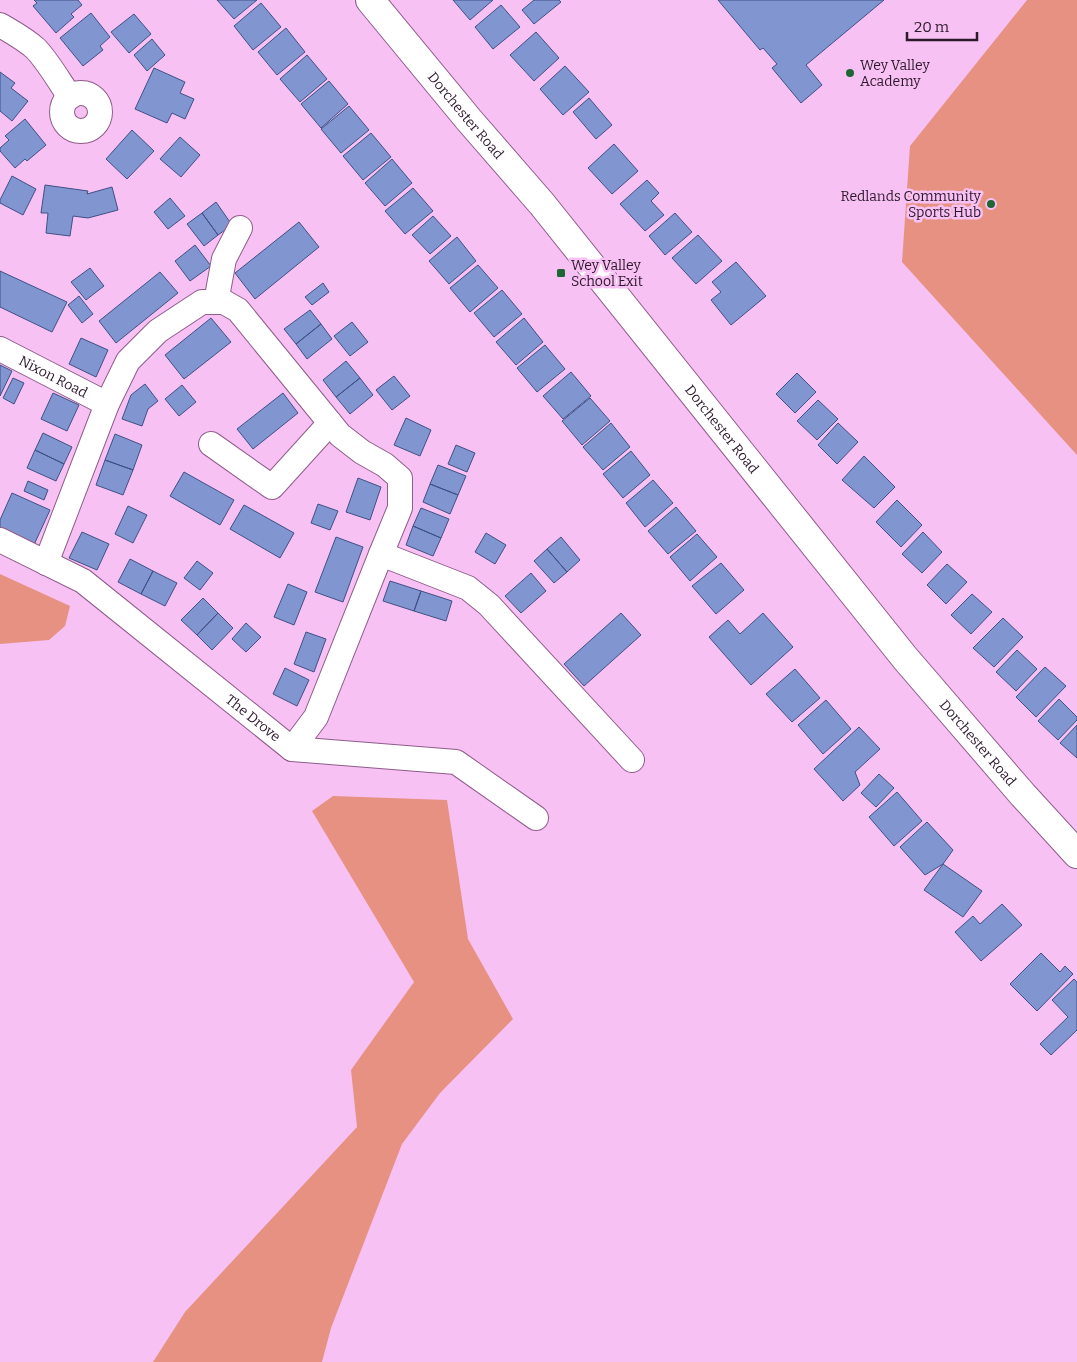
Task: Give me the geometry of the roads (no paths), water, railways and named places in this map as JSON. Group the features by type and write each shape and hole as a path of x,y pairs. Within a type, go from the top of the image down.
{"main road":[{"name":"Dorchester Road","path":"370,0 469,120 542,204 905,658 1023,795 1077,854"}],"street":[{"path":"0,25 21,37 35,49 70,97"},
{"path":"216,302 224,259 240,228"},
{"path":"46,563 107,404 128,360 158,331 202,302 224,302 238,310 340,434 362,452 385,465 400,478 400,508 316,717 292,749"},
{"name":"Nixon Road","path":"0,349 107,404"},
{"path":"211,444 272,487 330,423"},
{"name":"The Drove","path":"0,540 83,581 292,749 456,762 536,818"},
{"path":"381,554 468,588 489,605 632,760"}],"place":[{"name":"Wey Valley Academy","path":"850,73"},
{"name":"Redlands Community Sports Hub","path":"991,204"},
{"name":"Wey Valley School Exit","path":"561,273"}]}
